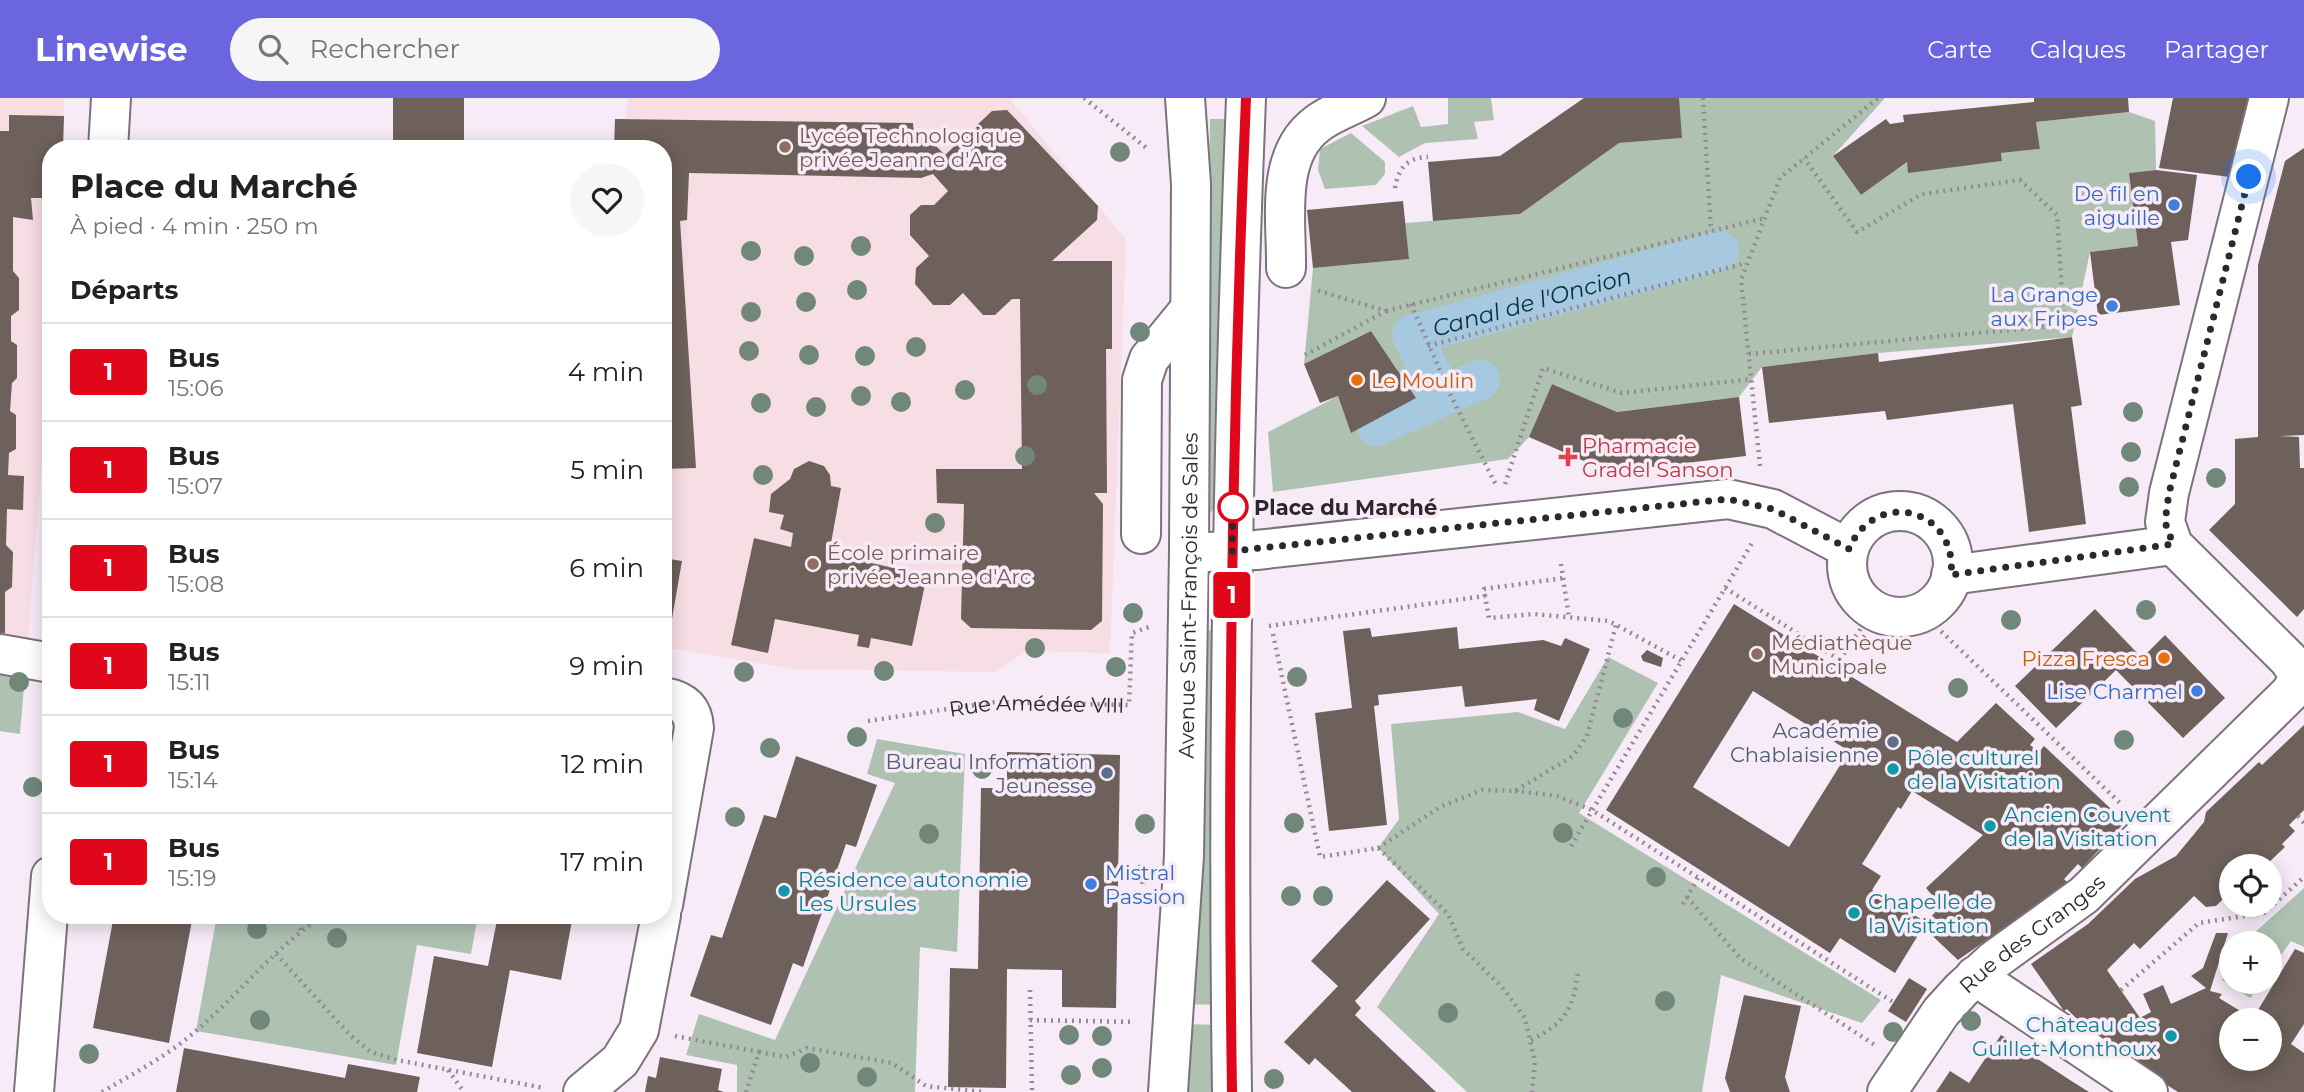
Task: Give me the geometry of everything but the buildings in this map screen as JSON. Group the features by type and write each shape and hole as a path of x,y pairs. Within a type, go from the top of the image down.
{"street":[{"path":"109,140 111,98"},
{"name":"Avenue Saint-François de Sales","path":"1168,1092 1184,856 1191,184 1185,98"},
{"name":"Avenue Saint-François de Sales","path":"1232,1092 1229,858 1232,551 1238,272 1246,98"},
{"path":"1297,278 1287,179 1294,153 1299,142 1317,124 1366,98"},
{"path":"1951,575 2173,544 2165,522 2169,493 2269,98"},
{"path":"1141,534 1142,380 1149,359 1190,309"},
{"path":"1189,552 1232,551 1712,499 1740,499 1768,507 1849,549"},
{"path":"1892,512 1912,513 1930,522 1944,536 1951,555 1951,575 1938,601 1921,612 1892,616 1873,610 1853,588 1847,569 1849,549 1858,531 1873,518 1892,512"},
{"name":"Rue des Granges","path":"1896,1079 1941,1012 1975,976 2084,895 2289,694 2297,682 2300,667 2173,544"},
{"path":"0,654 42,661"},
{"path":"672,699 682,702 694,718 672,851"},
{"path":"34,1092 47,924"},
{"path":"567,1091 620,1062 639,1030 660,924"},
{"path":"1975,976 2126,1086"}],"path":[{"path":"1084,98 1191,184"},
{"path":"1703,98 1711,231"},
{"path":"1570,846 1725,588 1768,507 1741,280 1780,178 1878,98"},
{"path":"1395,188 1399,172 1409,161 1428,157"},
{"path":"1749,354 2064,325 2057,215 2020,180 1922,194 1857,232 1804,158"},
{"path":"1305,355 1386,310 1765,218"},
{"path":"1428,346 1747,262"},
{"path":"1297,278 1386,310"},
{"path":"1411,304 1428,346 1502,495 1544,368 1622,393 1752,379"},
{"path":"1561,564 1569,618"},
{"path":"1564,578 1484,589 1489,618 1534,614 1609,621 1682,661"},
{"path":"1725,588 1840,660"},
{"path":"1261,624 1271,626 1485,596"},
{"path":"1836,667 1873,610"},
{"path":"1921,612 2149,832"},
{"path":"1269,613 1320,857 1378,849 1419,819 1461,797 1482,790 1557,796 1592,810 1893,1002"},
{"name":"Rue Amédée VIII","path":"868,721 995,702 1129,705 1132,633 1159,623"},
{"path":"1515,791 1573,756 1587,736 1616,625"},
{"path":"2298,817 2304,823"},
{"path":"1378,849 1448,914 1463,949 1502,987 1525,1018 1535,1062 1532,1092"},
{"path":"2121,989 2199,923 2264,913 2304,877"},
{"path":"1683,904 1698,878"},
{"path":"1687,897 1741,958 1896,1079"},
{"path":"299,924 301,930"},
{"path":"102,1092 165,1055 197,1031 310,924"},
{"path":"276,954 351,1036 371,1052 567,1091"},
{"path":"1530,1041 1555,1028 1570,1008 1578,971"},
{"path":"1030,990 1032,1092"},
{"path":"1030,1020 1173,1023"},
{"path":"639,1030 786,1057 807,1048 892,1063 926,1086 984,1092"},
{"path":"746,1092 759,1052"},
{"path":"448,1069 464,1092"}],"shaded area":[{"path":"0,98 64,98 63,140 42,140 42,460 25,674 0,669"},
{"path":"628,98 1009,98 1126,240 1110,653 1026,651 996,672 794,669 672,649 672,140 614,140 615,119 626,119"}],"green space":[{"path":"1448,98 1491,98 1494,120 1474,122 1478,139 1425,143 1399,157 1362,126 1413,106 1421,127 1448,124"},
{"path":"1678,98 1885,98 1833,156 1861,195 1907,162 1909,172 2002,161 2001,153 2040,149 2036,122 2129,112 2155,121 2156,170 2129,173 2138,246 2090,252 2072,337 1878,353 1762,367 1739,397 1617,412 1552,384 1529,437 1508,459 1273,492 1268,432 1338,396 1352,432 1416,398 1371,331 1304,364 1313,268 1409,259 1405,223 1520,214 1619,143 1682,138"},
{"path":"1210,119 1227,119 1217,503 1211,513 1204,501"},
{"path":"1351,133 1385,162 1385,174 1376,185 1325,189 1318,170 1320,149"},
{"path":"1201,630 1216,631 1217,1005 1186,1004"},
{"path":"1608,657 1658,683 1579,813 1881,1000 1862,1023 1721,975 1702,1092 1467,1092 1377,1007 1439,914 1378,848 1399,819 1391,724 1518,712 1565,729"},
{"path":"0,669 25,674 20,734 0,731"},
{"path":"877,739 965,754 957,952 920,947 915,1092 737,1092 737,1065 686,1055 699,1014 775,1040 895,783 867,774"},
{"path":"2304,888 2304,947 2291,941 2282,954 2282,931 2256,931 2272,917 2282,917 2282,908"},
{"path":"215,924 476,924 471,954 417,945 396,1065 196,1031"},
{"path":"1185,1024 1217,1025 1218,1092 1181,1092"}],"waterway":[{"name":"Canal de l'Oncion","path":"1377,426 1442,396 1412,335 1719,251"},
{"name":"Canal de l'Oncion","path":"1442,396 1480,380"}],"bus line":[{"name":"1","path":"1232,1092 1229,858 1233,504 1238,272 1246,98"}],"place":[{"name":"Lycée Technologique privée Jeanne d'Arc","path":"785,147"},
{"name":"De fil en aiguille","path":"2174,205"},
{"name":"La Grange aux Fripes","path":"2112,306"},
{"name":"Le Moulin","path":"1357,380"},
{"name":"Pharmacie Gradel Sanson","path":"1568,457"},
{"name":"Place du Marché","path":"1233,507"},
{"name":"École primaire privée Jeanne d'Arc","path":"813,564"},
{"name":"Médiathèque Municipale","path":"1757,654"},
{"name":"Pizza Fresca","path":"2164,658"},
{"name":"Lise Charmel","path":"2197,691"},
{"name":"Académie Chablaisienne","path":"1893,742"},
{"name":"Pôle culturel de la Visitation","path":"1893,769"},
{"name":"Bureau Information Jeunesse","path":"1107,773"},
{"name":"Ancien Couvent de la Visitation","path":"1990,826"},
{"name":"Mistral Passion","path":"1091,884"},
{"name":"Résidence autonomie Les Ursules","path":"784,891"},
{"name":"Chapelle de la Visitation","path":"1854,913"},
{"name":"Château des Guillet-Monthoux","path":"2171,1036"}],"route":[{"path":"1233,507 1233,504 1232,551 1712,499 1740,499 1773,509 1849,549 1858,531 1873,518 1892,512 1912,513 1930,522 1944,536 1951,555 1951,575 2173,544 2165,530 2169,493 2249,177"}]}
